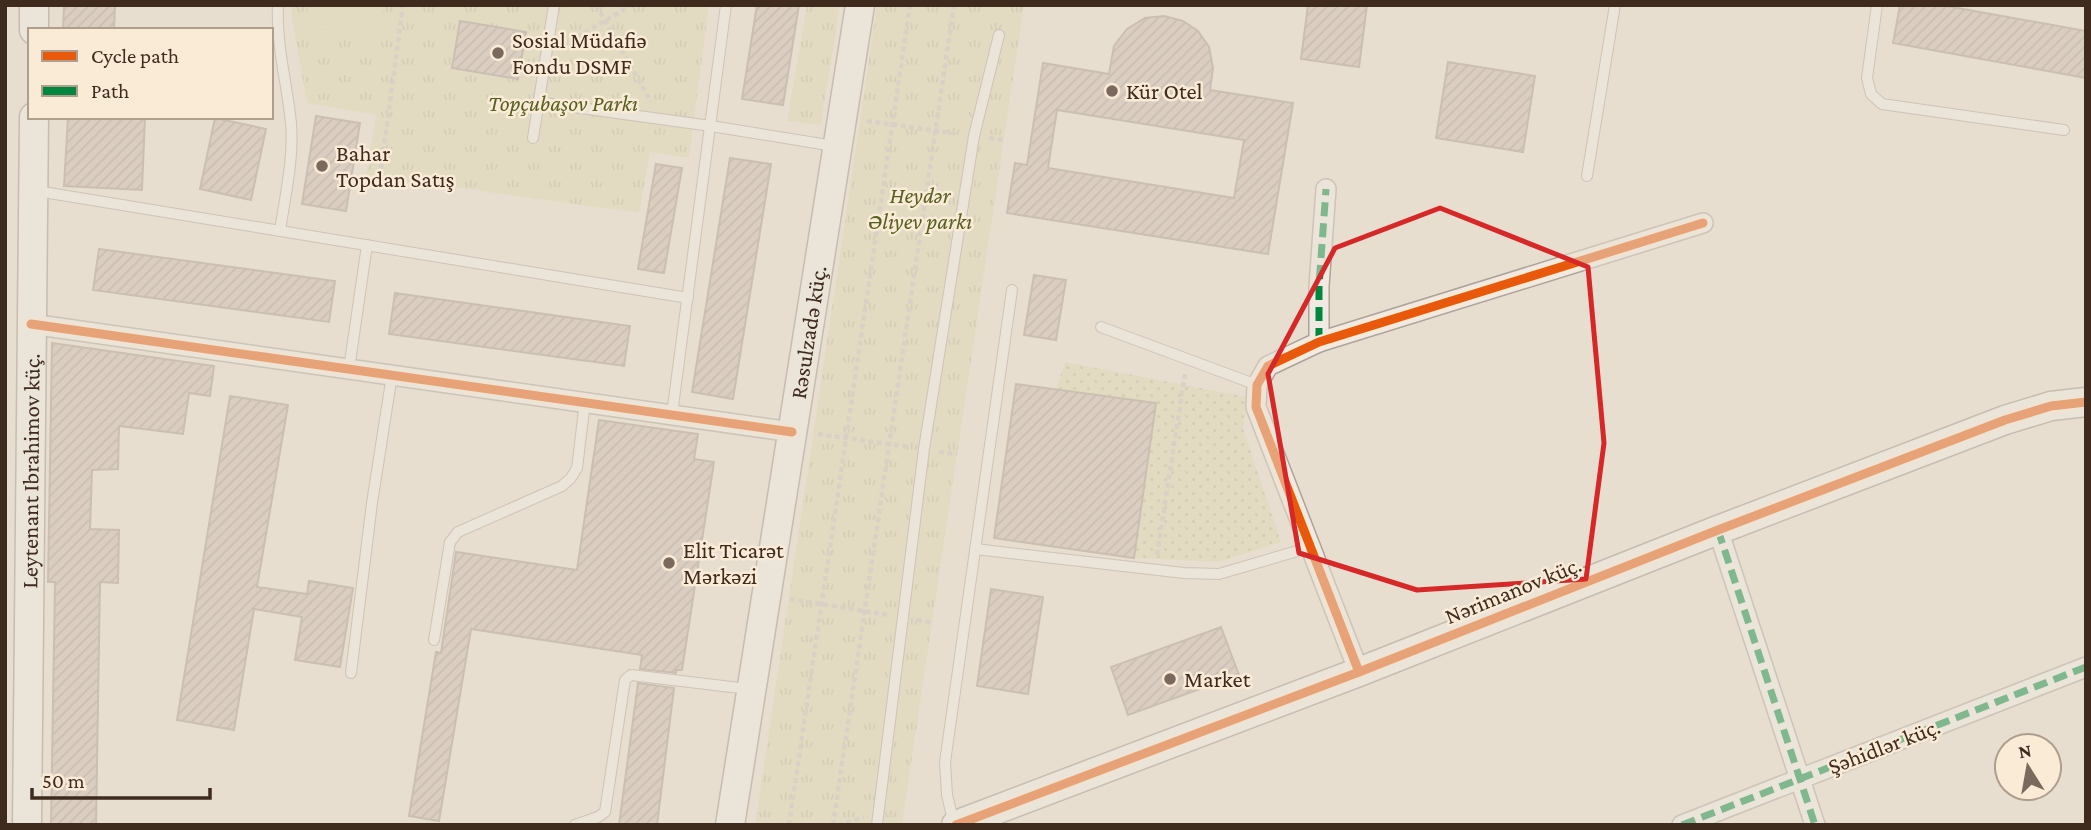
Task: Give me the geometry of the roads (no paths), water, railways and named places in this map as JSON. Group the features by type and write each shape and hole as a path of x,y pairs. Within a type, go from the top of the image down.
{"street":[{"path":"34,5 34,28"},
{"name":"Rəsulzadə küç.","path":"730,825 752,690 802,433 838,146 860,5"},
{"name":"Leytenant Ibrahimov küç.","path":"27,825 34,119"},
{"path":"1319,342 1319,286 1326,189"},
{"path":"1359,672 1256,407 1257,385 1268,366 1319,342 1703,223"},
{"path":"31,324 802,433"},
{"name":"Nərimanov küç.","path":"955,825 1359,672 2005,420 2051,406 2086,402"},
{"path":"1718,530 1815,825"},
{"name":"Şəhidlər küç.","path":"1682,825 2086,667"}],"lane":[{"path":"278,5 278,33 291,124 292,151 280,230"},
{"path":"533,138 554,5"},
{"path":"672,414 726,5"},
{"path":"1587,176 1615,5"},
{"path":"1877,5 1867,78 1871,94 1882,104 2064,130"},
{"path":"877,825 924,449 974,136 999,35"},
{"path":"537,102 838,146"},
{"path":"33,190 688,298"},
{"path":"349,369 367,245"},
{"path":"955,825 947,795 945,762 1012,290"},
{"path":"1101,327 1257,385"},
{"path":"351,673 392,375"},
{"path":"434,640 450,542 458,532 562,486 571,478 577,468 585,402"},
{"path":"975,549 1184,573 1219,574 1311,547"},
{"path":"575,825 605,812 625,680 631,675 752,690"}],"place":[{"name":"Sosial Müdafiə Fondu DSMF","path":"498,53"},
{"name":"Kür Otel","path":"1112,91"},
{"name":"Bahar Topdan Satış","path":"322,166"},
{"name":"Elit Ticarət Mərkəzi","path":"669,563"},
{"name":"Market","path":"1170,679"}],"park label":[{"name":"Topçubaşov Parkı","path":"563,103"},
{"name":"Heydər Əliyev parkı","path":"920,208"}]}
